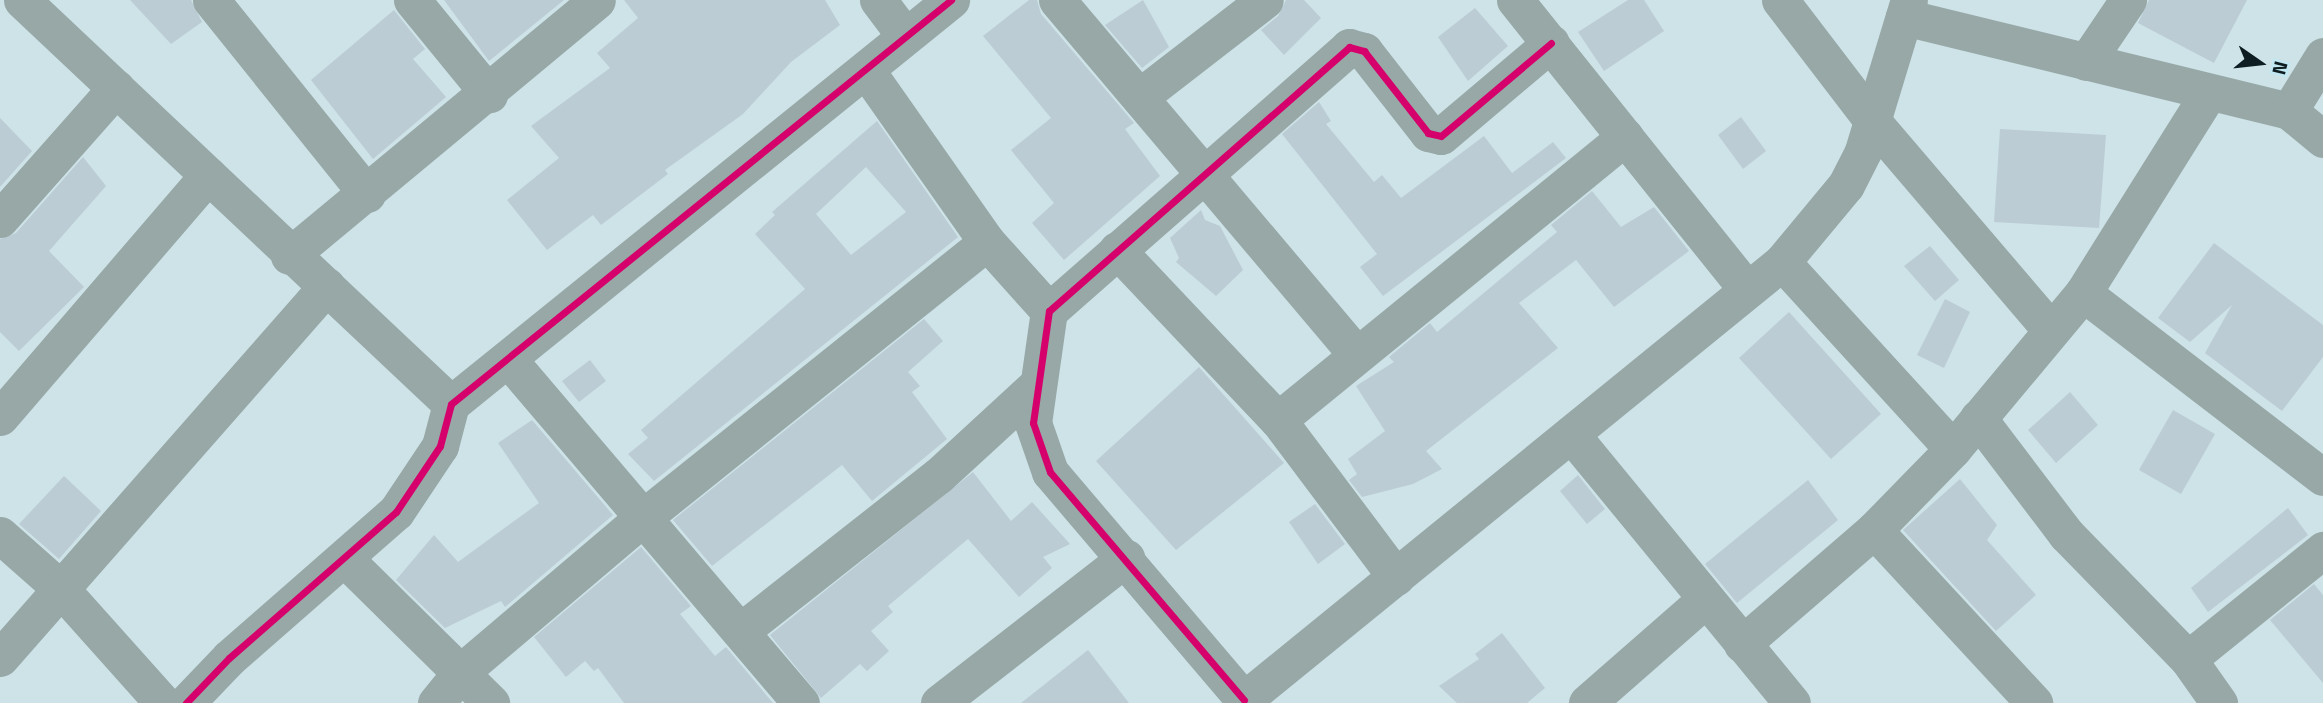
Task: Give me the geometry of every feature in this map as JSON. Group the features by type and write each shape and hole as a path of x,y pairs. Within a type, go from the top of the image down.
{"street":[{"path":"24,0 289,256 327,286 451,404"},
{"path":"211,0 367,194"},
{"path":"412,0 489,94"},
{"path":"289,256 489,94 597,0"},
{"path":"878,0 905,36"},
{"path":"186,703 229,658 346,560 419,484 440,446 451,404 951,0"},
{"path":"1057,0 1142,95 1355,353"},
{"path":"1142,95 1265,0"},
{"path":"1515,0 1747,290"},
{"path":"1780,0 1874,123 2051,330"},
{"path":"2086,62 2127,0"},
{"path":"1551,43 1441,136 1428,133 1364,51 1349,47 1204,171 1049,311 1033,423 1051,472 1126,558 1242,701 1782,262 1846,185 1874,123 1907,8 2086,62 2289,111 2323,139"},
{"path":"2289,111 2323,56"},
{"path":"866,70 987,242 1049,311"},
{"path":"0,219 116,88"},
{"path":"1742,644 1874,530 1953,449 2082,293 2209,92"},
{"path":"1278,420 1355,353 1625,137"},
{"path":"0,417 208,175"},
{"path":"436,703 462,671 645,516 987,242"},
{"path":"1117,250 1278,420 1396,577"},
{"path":"1782,262 1953,449"},
{"path":"0,658 327,286"},
{"path":"2082,293 2323,477"},
{"path":"508,359 645,516 801,703"},
{"path":"742,630 938,476 1037,385"},
{"path":"1978,418 2066,534 2188,659 2219,703"},
{"path":"1571,434 1792,703"},
{"path":"1874,530 2034,703"},
{"path":"0,536 60,588 163,703"},
{"path":"2188,659 2323,550"},
{"path":"939,703 1126,558"},
{"path":"346,560 462,671 491,703"},
{"path":"1587,703 1706,599"}],"building":[{"path":"130,0 191,0 202,22 171,44"},
{"path":"444,0 564,0 489,61"},
{"path":"624,0 825,0 840,25 791,62 743,114 665,170 668,174 601,225 593,215 547,250 507,200 559,158 531,126 610,68 597,53 638,18"},
{"path":"1029,0 1037,0 1041,14 1134,123 1125,129 1160,176 1064,260 1032,223 1054,203 1011,150 1051,118 983,36"},
{"path":"1143,0 1169,47 1142,68 1105,25"},
{"path":"1286,0 1304,0 1321,18 1284,55 1261,30 1278,16"},
{"path":"1628,0 1644,0 1664,31 1604,71 1578,32"},
{"path":"2149,0 2247,0 2214,63 2138,23"},
{"path":"1475,8 1508,46 1468,81 1438,37"},
{"path":"394,10 425,49 413,59 446,97 373,159 311,80"},
{"path":"1319,102 1331,121 1326,124 1374,182 1382,175 1401,198 1484,136 1512,173 1553,142 1566,158 1383,296 1360,267 1377,254 1282,134"},
{"path":"1741,117 1766,151 1743,169 1718,135"},
{"path":"0,118 32,151 0,187"},
{"path":"877,121 958,237 654,481 628,454 648,438 641,430 805,289 755,234 775,215 772,212","holes":["866,167 906,212 851,255 816,214"]},
{"path":"2000,129 2106,135 2099,228 1994,222"},
{"path":"83,157 106,186 49,251 84,287 19,351 0,332 0,239 16,233"},
{"path":"1592,191 1621,227 1654,207 1689,251 1614,307 1576,260 1519,303 1558,348 1426,451 1442,469 1413,484 1362,497 1349,480 1357,474 1348,459 1385,431 1356,386 1394,362 1389,357 1430,323 1437,332 1557,232 1551,225"},
{"path":"1201,210 1205,220 1220,226 1243,270 1216,296 1176,262 1179,258 1170,238"},
{"path":"2214,243 2323,325 2323,357 2282,411 2205,353 2232,305 2190,342 2158,318"},
{"path":"1930,246 1959,280 1935,301 1904,266"},
{"path":"1945,299 1970,312 1944,368 1917,355"},
{"path":"1789,312 1881,414 1831,459 1739,358"},
{"path":"924,319 943,341 908,372 920,386 912,392 947,439 872,501 842,465 712,566 673,520"},
{"path":"590,360 606,381 579,402 562,381"},
{"path":"1199,367 1284,463 1176,550 1096,461"},
{"path":"2070,392 2098,425 2056,463 2028,430"},
{"path":"2173,410 2215,434 2181,494 2139,470"},
{"path":"532,420 613,515 505,607 501,601 445,628 396,580 434,535 458,562 539,503 498,443"},
{"path":"973,472 1011,521 1032,502 1070,544 1043,557 1052,568 1019,597 968,539 888,606 893,612 871,631 889,651 867,671 860,664 821,698 770,635"},
{"path":"1578,475 1605,509 1587,524 1560,491"},
{"path":"64,476 101,511 59,559 19,524"},
{"path":"1960,479 1997,525 1987,540 2036,595 1996,631 1903,530"},
{"path":"1808,480 1838,520 1737,603 1705,564"},
{"path":"1315,504 1345,544 1318,564 1289,522"},
{"path":"2288,508 2308,535 2208,612 2191,588"},
{"path":"641,547 691,606 680,614 715,656 726,647 773,703 624,703 598,668 594,671 585,661 566,677 534,637"},
{"path":"2314,584 2323,595 2323,683 2270,620"},
{"path":"1502,633 1545,688 1527,703 1457,703 1439,686 1479,659 1475,654"},
{"path":"1088,650 1129,703 1021,703"}],"cycle path":[{"path":"186,703 229,658 396,512 440,446 451,404 951,0"},
{"path":"1244,700 1050,472 1033,423 1049,311 1349,47 1364,51 1428,133 1441,136 1551,43"}]}
